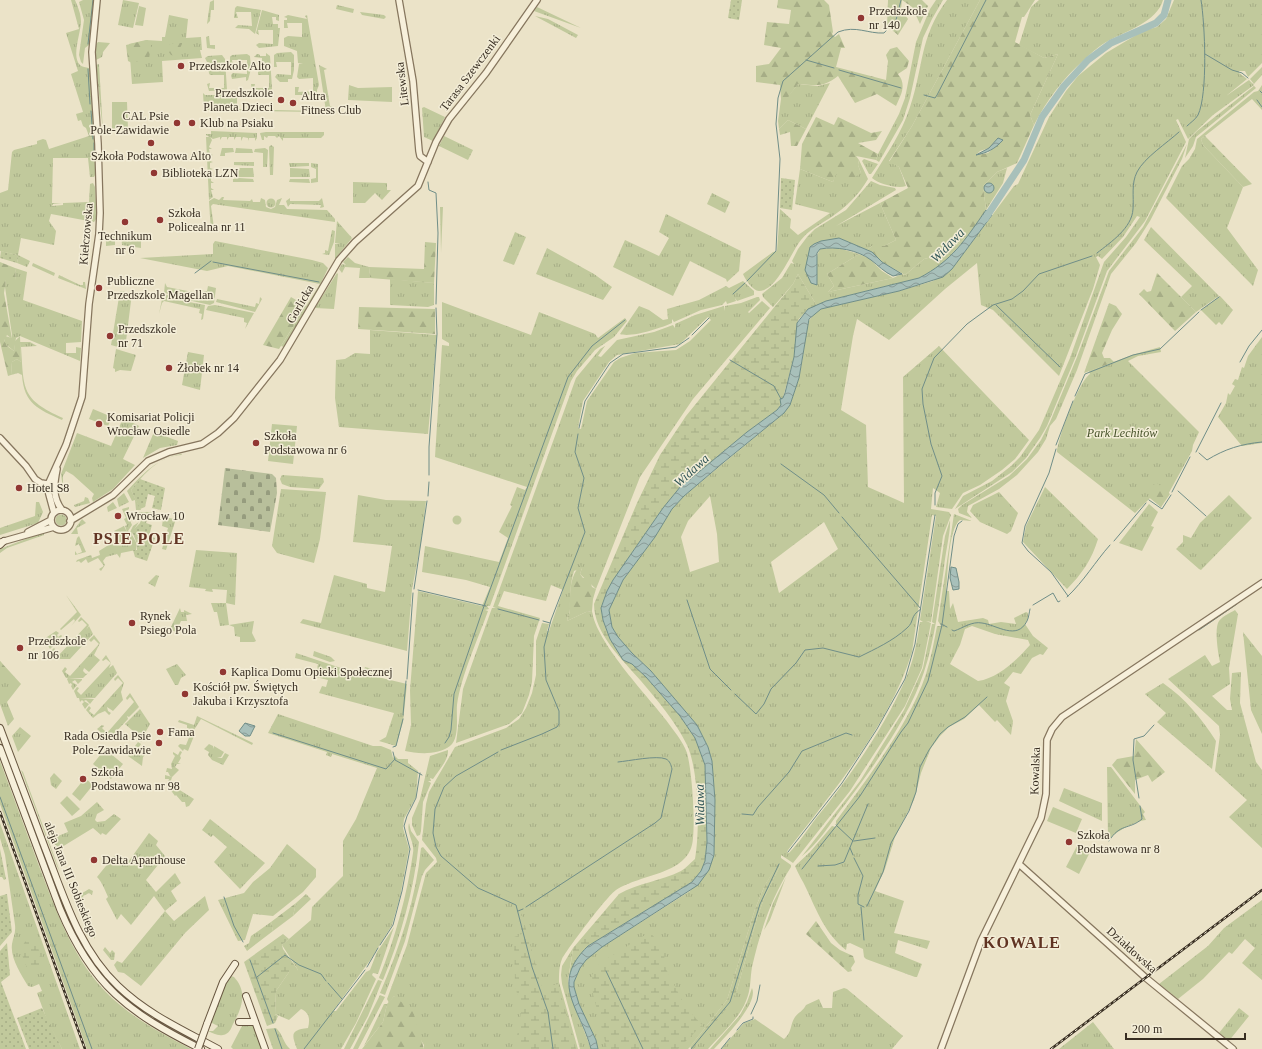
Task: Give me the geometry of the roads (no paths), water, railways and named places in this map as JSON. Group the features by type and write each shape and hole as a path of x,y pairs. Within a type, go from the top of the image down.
{"main road":[{"name":"aleja Jana III Sobieskiego","path":"0,728 77,929 92,954 114,982 142,1007 172,1025 218,1049"},
{"name":"aleja Jana III Sobieskiego","path":"0,748 60,909 80,950 95,973 119,999 146,1020 199,1049"},
{"path":"199,1049 223,982 235,964"},
{"path":"246,996 265,1049"},
{"path":"239,1022 255,1022"},
{"path":"179,1038 193,1049"}],"street":[{"name":"Kiełczowska","path":"51,484 82,398 89,304 100,220 98,144 92,52 93,29 97,0"},
{"name":"Litewska","path":"400,0 412,66 419,151 420,156 428,162"},
{"name":"Tarasa Szewczenki","path":"428,162 448,119 486,73 537,0"},
{"name":"Gorlicka","path":"70,521 113,495 148,461 169,452 198,446 222,430 244,407 287,349 339,260 356,242 416,188 428,162"},
{"path":"0,438 32,474 35,480 41,483 51,484"},
{"path":"26,533 54,527 63,529 69,526 70,521 55,496 51,484"},
{"path":"1,542 26,533 51,520 54,513 47,490 51,484"},
{"path":"54,513 88,510"},
{"path":"51,520 54,527"},
{"name":"Kowalska","path":"941,1049 981,940 1041,818 1046,794 1047,740 1056,722 1262,584"},
{"name":"Działdowska","path":"1019,864 1146,978 1232,1049"}],"water":[{"path":"998,138 1003,140 997,146 987,152 976,155 989,148"},
{"path":"989,183 994,188 989,193 984,188"},
{"path":"986,210 992,215 952,269 943,277 899,291 821,309 809,319 799,378 790,405 784,413 684,496 672,509 655,537 623,580 609,610 612,627 618,637 651,671 697,725 708,747 712,761 715,800 714,855 709,870 698,885 602,947 586,960 580,968 574,982 574,987 579,1004 596,1040 598,1049 591,1049 571,996 569,984 570,972 576,960 588,946 692,882 701,871 705,861 707,842 705,765 695,738 680,716 646,677 632,664 623,660 610,639 603,620 601,608 607,591 663,508 685,481 688,481 747,432 777,410 781,405 780,399 783,398 785,393 794,357 797,323 808,309 826,301 919,278 940,264 957,249"},
{"path":"839,238 872,252 882,262 902,274 893,276 884,271 871,260 853,251 826,248 820,249 817,253 817,285 811,283 805,270 810,247 821,241"},
{"path":"951,567 956,568 959,589 953,590 950,578"},
{"path":"245,723 255,726 250,736 245,736 239,731"}],"waterway":[{"path":"88,44 93,0"},
{"path":"747,281 776,251 780,159 776,124 778,98 783,81 838,32 851,29 884,33 896,20 901,0"},
{"path":"924,95 935,98 937,95 986,0"},
{"name":"Widawa","path":"985,219 1024,160 1042,117 1064,86 1088,60 1111,43 1156,23 1164,15 1168,0"},
{"path":"1187,126 1198,115 1203,92 1205,59 1204,25 1201,0"},
{"path":"1205,54 1232,70 1242,73 1248,78"},
{"path":"806,60 834,68"},
{"path":"88,69 90,104"},
{"path":"839,70 901,88"},
{"path":"1257,100 1262,107"},
{"path":"91,111 93,139"},
{"path":"1097,253 1120,234 1129,222 1133,209 1134,181 1140,167 1150,156 1179,132"},
{"path":"94,143 94,155"},
{"path":"428,182 429,190 436,193 438,233 436,304"},
{"path":"935,505 935,493 942,476 931,444 923,404 922,389 934,358 967,324 993,305 1012,299 1023,291 1039,274 1092,256"},
{"path":"195,273 211,261"},
{"path":"213,262 319,282"},
{"path":"733,294 745,283"},
{"path":"1201,310 1219,297"},
{"path":"996,305 1060,367"},
{"path":"429,475 429,447 437,334 436,308"},
{"path":"1075,396 1085,374 1133,355 1160,349 1199,312"},
{"path":"692,335 709,318"},
{"path":"445,743 451,730 454,694 484,606 568,377 592,346 625,320"},
{"path":"1240,362 1249,346 1262,330"},
{"path":"579,428 585,401 610,363 623,354 676,347 689,338"},
{"path":"730,360 774,386 781,399"},
{"path":"1056,445 1073,401"},
{"path":"1196,452 1221,403"},
{"path":"501,750 542,734 557,727 559,724 559,711 546,680 544,647 551,620 585,532 578,508 584,478 575,452 578,434"},
{"path":"1199,453 1207,460 1233,448 1262,442"},
{"path":"1056,449 1049,473 1025,526 1022,543 1028,551 1051,572 1068,596"},
{"path":"1172,492 1190,457"},
{"path":"781,464 824,495 839,513"},
{"path":"428,496 429,482"},
{"path":"1178,491 1206,516"},
{"path":"1149,500 1162,509 1171,495"},
{"path":"414,589 427,501"},
{"path":"1114,541 1146,503"},
{"path":"788,852 842,783 877,729 905,679 915,644 935,515"},
{"path":"735,694 756,714 764,704 771,689 796,663 805,650 823,648 859,657 902,633 909,626 915,614 921,609 842,517"},
{"path":"802,869 860,796 908,723 928,681 942,625 954,536 958,524 962,521"},
{"path":"1067,597 1079,585 1110,545"},
{"path":"418,590 486,606"},
{"path":"407,679 413,593"},
{"path":"1033,605 1053,593 1058,602 1060,601"},
{"path":"687,600 710,669 731,690"},
{"path":"1199,630 1237,604"},
{"path":"498,609 539,620"},
{"path":"952,630 954,631 971,624 978,623 988,624 1006,630 1018,630 1023,627 1027,621 1030,609"},
{"path":"543,621 550,623"},
{"path":"941,624 947,627"},
{"path":"403,715 406,681"},
{"path":"867,906 883,872 891,843 909,811 916,792 920,767 929,750 940,734 948,727 965,717 987,697"},
{"path":"393,747 396,746 403,719"},
{"path":"1139,798 1133,760 1134,739 1144,736 1154,725"},
{"path":"273,733 386,769 395,759"},
{"path":"742,814 753,815 758,807 789,772 802,751 846,733 852,735"},
{"path":"393,752 395,760 422,775"},
{"path":"498,752 456,776 444,787 435,809 433,833 436,847 441,856 478,888 516,905 532,967 548,1012 553,1049"},
{"path":"526,907 661,818 672,769 669,762 662,758 618,762"},
{"path":"380,945 393,925 402,891 410,849 404,826 416,798 420,773"},
{"path":"0,797 92,1049"},
{"path":"818,866 835,865 844,862 868,804"},
{"path":"1109,841 1113,835 1121,829 1133,825 1142,819 1140,806"},
{"path":"836,825 853,841"},
{"path":"854,841 875,838"},
{"path":"850,848 853,855"},
{"path":"854,858 863,876 858,895 858,904 864,907"},
{"path":"691,1049 730,1002 760,904 779,864"},
{"path":"224,897 234,926 243,942"},
{"path":"861,907 864,940"},
{"path":"518,911 523,909"},
{"path":"367,967 378,948"},
{"path":"257,977 285,955 299,965 321,974 326,981"},
{"path":"250,960 273,1023"},
{"path":"304,1049 365,970"},
{"path":"606,971 643,1049"},
{"path":"328,983 342,999"},
{"path":"751,1014 757,1001 760,985"},
{"path":"737,1030 743,1023 753,1019 753,1017"},
{"path":"275,1029 282,1049"},
{"path":"721,1049 730,1038"}],"railway":[{"path":"0,812 85,1049"},
{"path":"1051,1049 1262,890"}],"place":[{"name":"Przedszkole nr 140","path":"861,18"},
{"name":"Przedszkole Alto","path":"181,66"},
{"name":"Przedszkole Planeta Dzieci","path":"281,100"},
{"name":"Altra Fitness Club","path":"293,103"},
{"name":"CAL Psie Pole-Zawidawie","path":"177,123"},
{"name":"Klub na Psiaku","path":"192,123"},
{"name":"Szkoła Podstawowa Alto","path":"151,143"},
{"name":"Biblioteka LZN","path":"154,173"},
{"name":"Szkoła Policealna nr 11","path":"160,220"},
{"name":"Technikum nr 6","path":"125,222"},
{"name":"Publiczne Przedszkole Magellan","path":"99,288"},
{"name":"Przedszkole nr 71","path":"110,336"},
{"name":"Żłobek nr 14","path":"169,368"},
{"name":"Komisariat Policji Wrocław Osiedle","path":"99,424"},
{"name":"Szkoła Podstawowa nr 6","path":"256,443"},
{"name":"Hotel S8","path":"19,488"},
{"name":"Wrocław 10","path":"118,516"},
{"name":"Rynek Psiego Pola","path":"132,623"},
{"name":"Przedszkole nr 106","path":"20,648"},
{"name":"Kaplica Domu Opieki Społecznej","path":"223,672"},
{"name":"Kościół pw. Świętych Jakuba i Krzysztofa","path":"185,694"},
{"name":"Fama","path":"160,732"},
{"name":"Rada Osiedla Psie Pole-Zawidawie","path":"159,743"},
{"name":"Szkoła Podstawowa nr 98","path":"83,779"},
{"name":"Szkoła Podstawowa nr 8","path":"1069,842"},
{"name":"Delta Aparthouse","path":"94,860"}],"district":[{"name":"PSIE POLE","path":"139,538"},
{"name":"KOWALE","path":"1022,942"}],"park label":[{"name":"Park Lechitów","path":"1122,433"}]}
